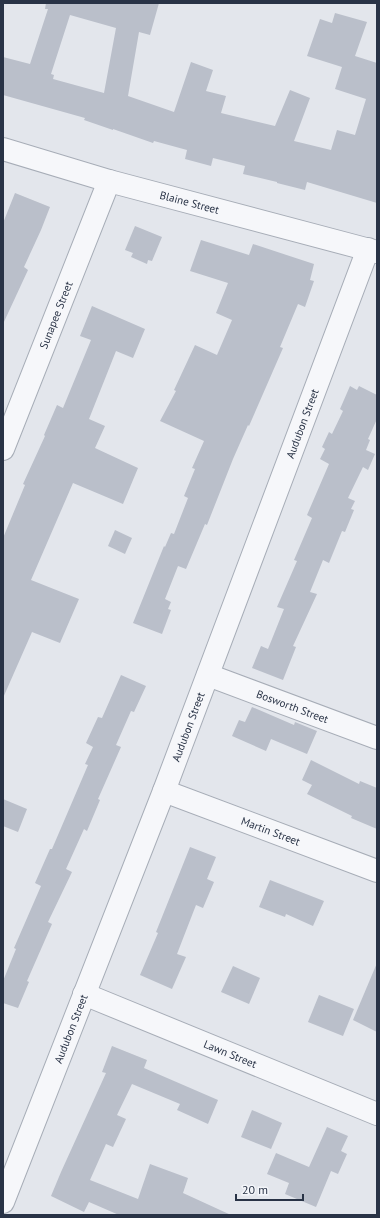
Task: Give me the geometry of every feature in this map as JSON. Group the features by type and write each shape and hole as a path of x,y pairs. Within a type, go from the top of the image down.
{"street":[{"name":"Blaine Street","path":"3,150 109,181 372,250"},
{"name":"Sunapee Street","path":"3,449 109,181"},
{"name":"Audubon Street","path":"3,1202 164,791 372,250"},
{"name":"Bosworth Street","path":"208,675 377,738"},
{"name":"Martin Street","path":"164,791 377,870"},
{"name":"Lawn Street","path":"84,994 377,1114"}],"building":[{"path":"46,3 159,3 150,35 139,32 128,96 174,112 191,62 213,70 206,91 226,96 221,113 275,126 290,90 310,98 294,141 331,150 337,130 355,135 366,99 335,89 342,67 307,56 320,19 332,23 335,13 367,22 355,56 377,63 377,203 307,182 305,190 243,174 245,166 213,158 211,166 185,159 187,150 154,141 153,143 84,120 85,118 3,95 3,57 30,64 48,9 45,9","holes":["70,15 116,28 104,93 53,79 54,75 51,74"]},
{"path":"15,193 50,207 24,267 28,270 3,324 3,223"},
{"path":"135,226 162,237 152,261 148,260 147,264 131,257 133,253 125,250"},
{"path":"201,240 249,255 253,244 314,264 310,280 314,281 305,307 298,304 280,347 283,348 233,459 207,525 205,524 186,569 178,566 165,599 171,602 168,609 171,610 162,634 133,623 164,546 165,547 171,533 174,534 188,498 184,496 195,469 192,468 204,441 160,421 176,391 174,390 195,345 217,355 232,320 216,313 228,283 190,271"},
{"path":"92,306 145,329 133,358 116,351 89,419 105,426 95,448 138,468 123,504 73,483 31,580 79,599 60,643 32,632 3,698 3,538 25,485 23,484 45,436 44,435 57,405 63,408 91,340 80,336"},
{"path":"350,386 357,390 359,386 377,395 377,419 368,439 370,440 366,450 375,454 368,470 363,467 348,498 355,501 351,509 354,510 345,532 342,531 329,563 323,560 310,592 317,594 293,646 296,647 283,680 252,668 261,646 268,649 284,609 277,607 297,561 294,560 312,518 307,515 329,464 320,459 325,449 322,447 329,432 332,434 343,411 340,409"},
{"path":"115,530 132,538 125,554 108,546"},
{"path":"121,675 146,686 134,712 131,711 116,745 121,747 98,799 100,800 87,831 84,829 66,869 72,872 48,922 52,924 27,981 29,982 18,1008 3,1003 3,981 16,949 14,948 41,886 35,883 50,849 52,849 88,765 85,764 93,747 86,743 98,717 102,718"},
{"path":"252,707 294,725 295,722 317,731 307,754 271,739 266,751 232,736 239,720 245,722"},
{"path":"311,760 359,784 360,781 377,788 377,829 351,818 352,816 307,794 312,785 302,780"},
{"path":"3,799 27,809 18,832 3,826"},
{"path":"190,847 216,857 207,879 214,882 203,908 196,905 177,954 186,957 172,989 140,975 158,933 156,932"},
{"path":"270,880 324,901 313,926 286,914 285,917 259,907"},
{"path":"377,963 377,1032 353,1020"},
{"path":"233,966 260,978 249,1004 221,992"},
{"path":"319,995 354,1009 343,1036 308,1022"},
{"path":"112,1046 147,1060 144,1068 218,1100 208,1124 177,1110 180,1104 132,1084 117,1115 126,1119 113,1147 106,1144 90,1180 138,1199 150,1164 188,1178 183,1193 231,1215 119,1215 89,1202 84,1212 51,1196 106,1073 102,1072"},
{"path":"252,1110 282,1123 271,1149 241,1137"},
{"path":"327,1127 348,1136 341,1151 347,1154 338,1174 331,1171 316,1207 285,1194 289,1183 267,1174 276,1153 309,1167"}]}
